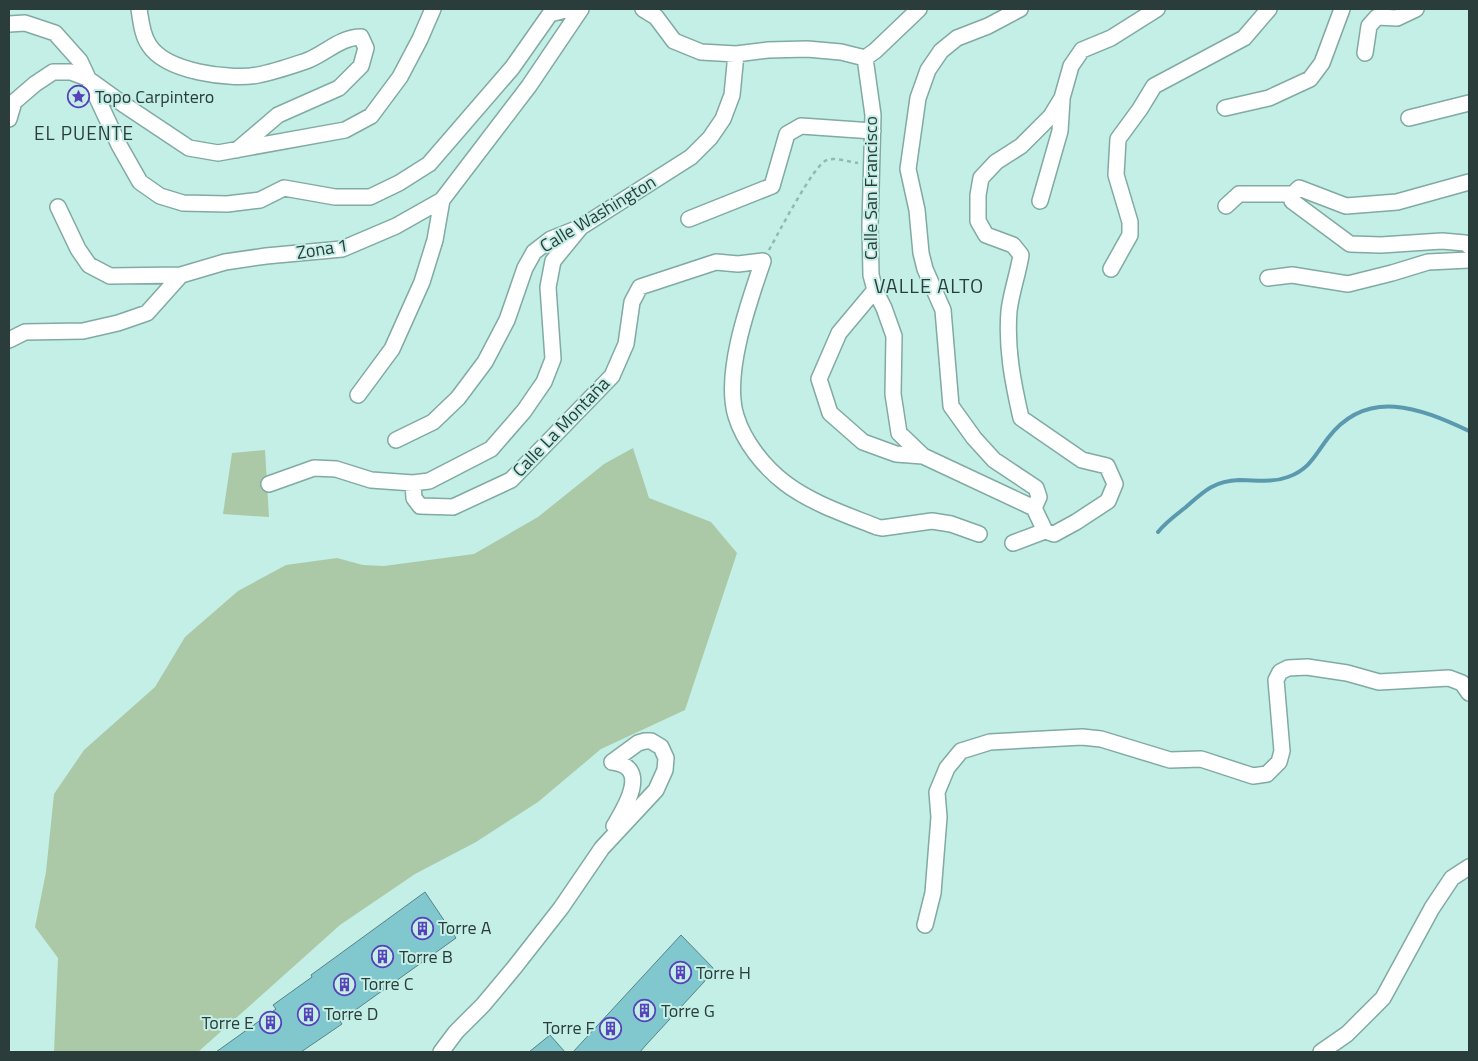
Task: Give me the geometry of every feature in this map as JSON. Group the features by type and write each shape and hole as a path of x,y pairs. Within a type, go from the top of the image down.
{"street":[{"path":"139,9 142,27 149,46 162,58 191,71 227,77 258,75 308,60 350,37 361,37 366,48 361,66 339,88 278,115 237,150"},
{"path":"9,119 14,102 35,84 53,72 71,72 87,78 189,148 218,153 345,130 371,116 400,77 433,9"},
{"path":"9,24 26,23 55,34 80,61 119,145 140,182 160,196 183,203 227,204 260,200 284,188 335,198 370,198 429,164 512,68 550,14 569,9"},
{"name":"Zona 1","path":"58,207 78,249 89,265 110,276 181,275 225,262 342,249 396,226 442,200 529,86 581,9"},
{"path":"643,9 656,13 674,42 701,52 736,54 768,50 807,49 841,52 865,58 875,51 919,9"},
{"path":"1020,9 988,26 957,38 941,51 928,70 918,98 908,168 917,210 921,253 925,269 942,310 952,406 974,438 994,460 1036,488 1039,497 1034,508 1045,531"},
{"path":"1040,201 1060,130 1062,98 1071,66 1082,50 1111,38 1157,9"},
{"path":"1111,269 1130,235 1130,222 1116,175 1118,139 1154,86 1244,38 1269,9"},
{"path":"1226,108 1269,98 1310,79 1322,63 1342,9"},
{"path":"1365,53 1369,26 1377,17 1397,18 1416,9"},
{"name":"Calle Washington","path":"396,440 433,422 458,398 485,362 507,320 525,268 534,252 551,239 581,227 691,157 710,138 723,119 732,95 736,54"},
{"name":"Calle San Francisco","path":"865,58 873,115 871,274 875,290 894,336 893,394 899,433 923,456 1034,508"},
{"path":"1013,542 1045,531 1054,534 1076,522 1108,501 1115,484 1107,466 1082,460 1021,418 1009,363 1009,311 1021,255 1013,245 986,235 978,221 978,195 981,178 996,162 1021,146 1051,116 1062,98"},
{"path":"1409,118 1469,103"},
{"path":"689,219 772,186 787,134 801,126 872,131"},
{"path":"1469,182 1397,202 1346,206 1299,188 1293,194 1292,201 1350,244 1381,245 1442,241 1465,243 1469,246"},
{"path":"1226,206 1239,194 1293,194"},
{"path":"358,395 392,350 422,282 435,240 442,200"},
{"name":"Calle La Montaña","path":"581,227 553,260 548,287 553,359 544,382 524,411 491,449 429,481 413,483 414,498 420,506 453,507 511,480 612,376 626,344 632,302 640,287 716,262 738,264 763,261"},
{"path":"1268,278 1292,275 1348,284 1428,262 1469,260"},
{"path":"763,261 744,317 732,387 736,416 750,445 767,467 786,484 826,506 877,527 882,528 932,521 951,524 979,534"},
{"path":"9,340 25,332 83,331 118,323 147,313 181,275"},
{"path":"875,290 839,332 819,379 830,413 863,442 896,454 923,456"},
{"path":"270,484 314,468 336,469 371,480 413,483"},
{"path":"925,925 933,894 939,817 937,792 947,768 961,752 990,742 1082,737 1101,739 1170,760 1201,759 1253,776 1268,774 1279,762 1282,751 1276,680 1280,672 1288,668 1307,667 1346,673 1379,682 1449,678 1462,683 1469,693"},
{"path":"441,1052 456,1032 514,968 561,908 602,848 626,805 632,786 630,771 626,766 612,762 638,743 651,741 661,747 666,758 664,770 656,790 602,848"},
{"path":"1321,1052 1347,1034 1383,998 1432,908 1452,878 1469,867"}],"path":[{"path":"763,261 808,181 821,163 828,159 872,165"}],"green space":[{"path":"633,448 649,498 711,522 737,553 685,710 601,749 538,802 476,842 415,874 340,925 198,1052 54,1052 58,958 35,927 46,872 54,794 84,750 155,687 185,637 238,591 286,565 337,558 363,565 384,566 474,554 538,517 604,464"},
{"path":"265,450 269,517 223,514 232,453"}],"building":[{"path":"425,892 456,938 340,1021 342,1024 301,1052 216,1052 276,1009 273,1005 312,977 311,975"},
{"path":"681,935 715,970 640,1052 573,1052"},
{"path":"550,1035 565,1052 529,1052"}],"waterway":[{"path":"1158,532 1198,496 1223,482 1276,480 1296,474 1307,466 1343,422 1360,412 1377,407 1413,410 1432,415 1469,431"}],"place":[{"name":"Topo Carpintero","path":"79,97"},
{"name":"Torre A","path":"422,928"},
{"name":"Torre B","path":"383,957"},
{"name":"Torre H","path":"680,973"},
{"name":"Torre C","path":"345,984"},
{"name":"Torre G","path":"645,1011"},
{"name":"Torre D","path":"308,1014"},
{"name":"Torre E","path":"270,1023"},
{"name":"Torre F","path":"611,1028"}],"district":[{"name":"EL PUENTE","path":"84,133"},
{"name":"VALLE ALTO","path":"929,286"}]}
